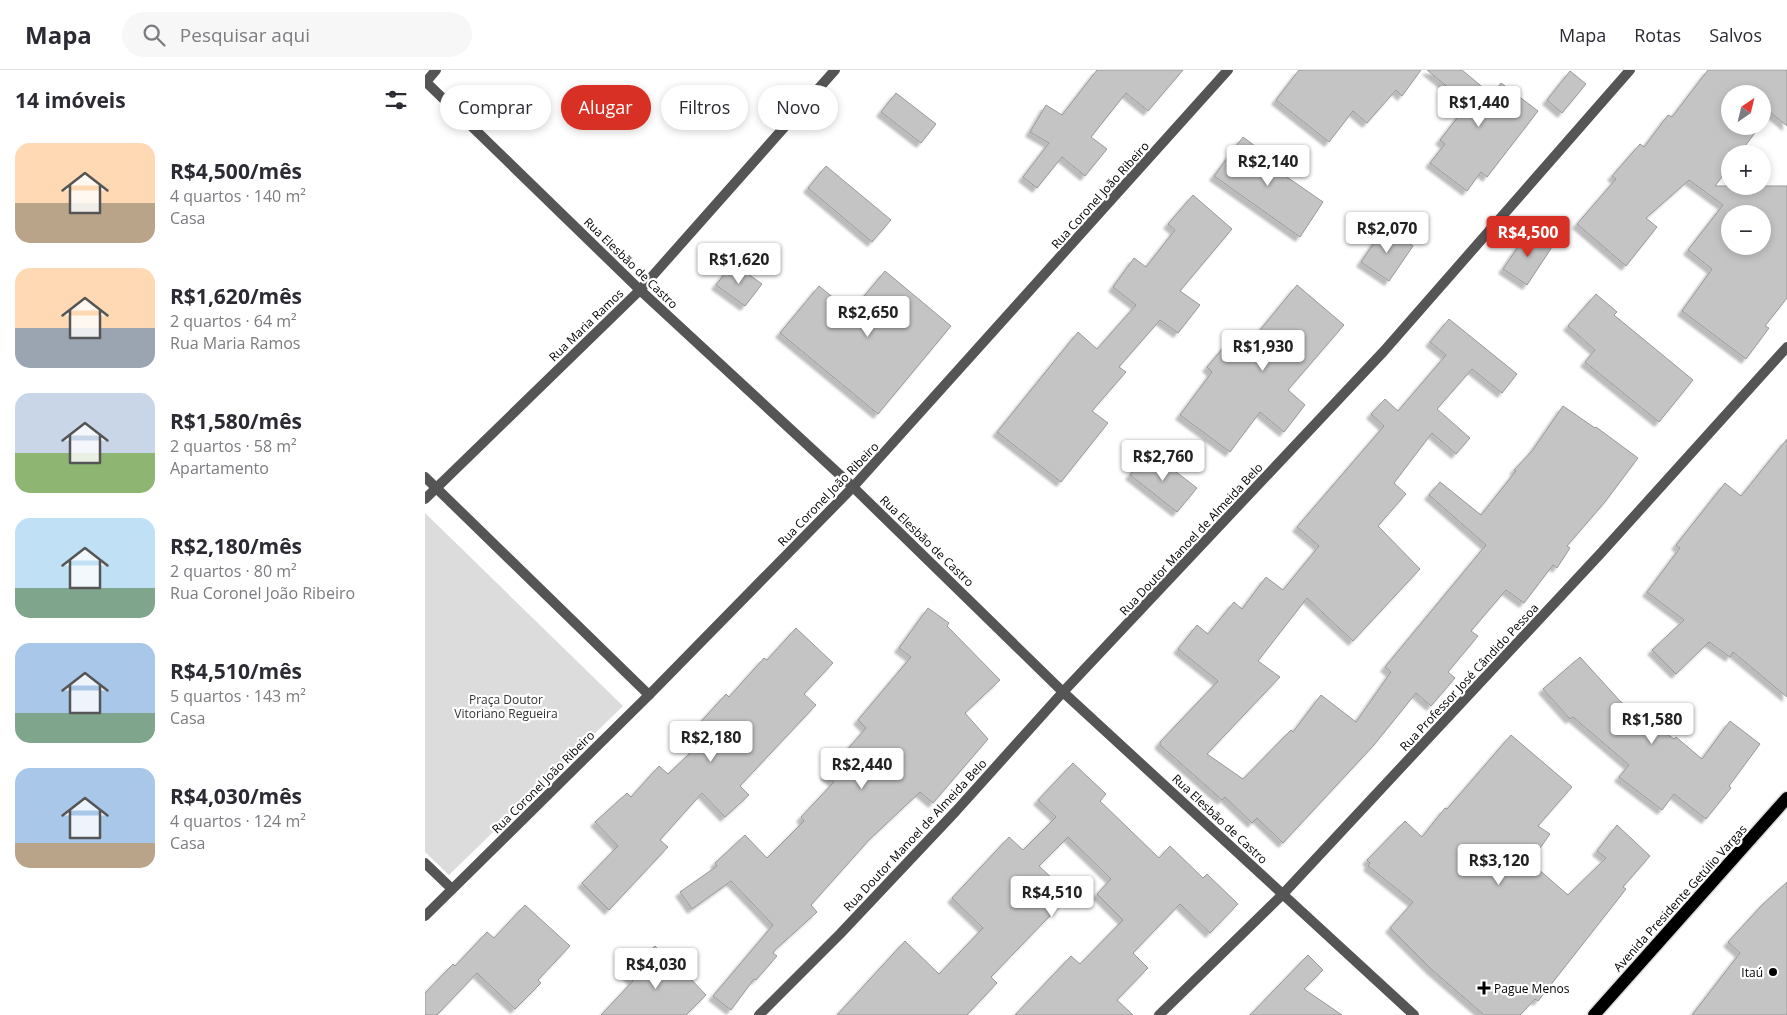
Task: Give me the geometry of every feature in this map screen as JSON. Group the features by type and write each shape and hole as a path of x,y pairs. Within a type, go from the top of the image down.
{"main road":[{"name":"Avenida Presidente Getúlio Vargas","path":"1594,1015 1787,798"}],"street":[{"path":"425,82 436,70"},
{"name":"Rua Maria Ramos","path":"425,499 640,290 835,70"},
{"name":"Rua Coronel João Ribeiro","path":"425,916 649,695 853,487 1228,70"},
{"name":"Rua Doutor Manoel de Almeida Belo","path":"759,1015 840,934 1063,692 1384,351 1630,70"},
{"name":"Rua Elesbão de Castro","path":"425,82 640,290 853,487 1063,692 1413,1015"},
{"name":"Rua Professor José Cândido Pessoa","path":"1159,1015 1283,894 1601,553 1787,347"},
{"path":"425,477 649,695"},
{"path":"425,864 452,890"}],"green space":[{"name":"Praça Doutor Vitoriano Regueira","path":"425,513 623,706 449,875 425,852"}],"building":[{"path":"1097,70 1183,70 1148,111 1126,93 1091,137 1107,149 1085,176 1062,157 1037,188 1023,177 1049,143 1030,132 1046,105 1062,115"},
{"path":"1299,70 1421,70 1402,96 1396,90 1367,123 1353,111 1329,142 1276,100"},
{"path":"1427,70 1462,70 1492,95 1501,83 1538,111 1487,177 1481,172 1467,191 1430,163 1445,144 1440,140 1468,104"},
{"path":"1708,70 1787,70 1787,126 1771,113 1771,85 1721,85 1721,135 1753,135 1746,145 1721,145 1721,178 1715,186 1721,186 1721,195 1771,195 1771,186 1787,186 1787,298 1765,326 1769,328 1746,359 1682,311 1712,269 1688,250 1721,208 1721,255 1771,255 1771,205 1723,205 1689,180 1646,218 1657,227 1626,266 1577,224 1616,179 1612,176 1640,144 1644,147 1668,115 1672,117"},
{"path":"1570,71 1586,84 1562,113 1547,100"},
{"path":"896,93 936,124 921,143 881,112"},
{"path":"1243,137 1275,161 1271,166 1323,202 1300,237 1214,176"},
{"path":"826,166 891,220 872,242 808,188"},
{"path":"1193,195 1232,229 1180,291 1200,305 1178,333 1160,320 1119,367 1126,372 1092,411 1108,423 1061,482 997,432 1078,332 1097,349 1136,305 1113,287 1134,258 1146,267 1175,230 1168,224"},
{"path":"1385,227 1413,246 1389,281 1361,262"},
{"path":"1529,231 1552,247 1527,285 1503,269"},
{"path":"733,263 762,284 745,306 716,285"},
{"path":"885,271 951,326 878,414 780,333 819,286 851,312"},
{"path":"1297,285 1344,325 1288,390 1305,405 1284,432 1260,412 1230,452 1180,415 1212,372 1207,367 1229,341 1242,352"},
{"path":"1596,294 1617,312 1614,315 1693,380 1659,422 1585,362 1595,350 1568,326"},
{"path":"1449,319 1517,374 1502,393 1472,369 1437,409 1470,438 1456,454 1432,433 1394,483 1406,494 1378,526 1420,569 1353,641 1307,598 1258,661 1280,677 1207,754 1243,779 1291,730 1293,732 1321,695 1356,722 1391,672 1385,667 1486,545 1429,495 1440,482 1481,515 1516,471 1514,470 1532,451 1563,406 1596,427 1638,458 1605,502 1567,546 1570,548 1557,568 1553,565 1524,603 1506,590 1471,631 1478,636 1448,672 1455,678 1431,706 1416,693 1374,745 1283,843 1257,818 1252,823 1225,797 1222,800 1160,745 1160,742 1218,681 1178,649 1197,625 1208,634 1234,602 1242,609 1266,577 1283,590 1319,546 1297,527 1384,426 1371,414 1385,399 1398,411 1446,355 1430,342"},
{"path":"1787,439 1787,697 1733,652 1730,657 1709,642 1676,674 1652,650 1684,620 1647,592 1680,548 1676,545 1725,483 1741,496"},
{"path":"1149,451 1197,488 1177,512 1130,475"},
{"path":"928,608 949,623 947,626 1000,680 965,713 988,739 933,803 920,792 870,839 811,905 817,912 775,950 773,953 777,956 756,980 754,979 731,1010 713,996 773,925 731,881 692,909 680,892 717,866 715,863 745,835 767,858 804,821 801,817 834,782 825,775 866,728 858,720 911,657 899,648"},
{"path":"796,628 833,663 804,694 816,705 740,786 749,795 725,817 702,793 660,840 668,847 609,910 582,883 618,846 595,822 627,793 631,797 659,766 668,774 708,736 697,726 726,694 729,697 764,658 767,660"},
{"path":"1580,657 1620,701 1649,726 1651,723 1674,739 1676,737 1702,759 1730,721 1760,744 1729,786 1731,788 1706,819 1674,794 1662,810 1619,777 1629,765 1573,717 1570,719 1543,689"},
{"path":"1511,735 1572,787 1538,826 1550,834 1530,862 1568,895 1606,858 1597,851 1617,825 1650,856 1623,887 1626,889 1538,1001 1535,999 1520,1015 1484,1015 1431,969 1390,928 1413,902 1368,866 1370,863 1367,860 1405,821 1422,837 1445,808 1447,809"},
{"path":"1073,763 1106,794 1100,801 1159,858 1170,846 1203,878 1207,874 1238,904 1210,933 1180,904 1133,953 1148,968 1117,1000 1133,1015 1015,1015 1071,956 1080,964 1123,920 1097,894 1111,879 1068,837 1039,866 1070,895 991,977 997,983 967,1015 837,1015 905,941 939,974 983,928 952,898 1009,837 1023,850 1056,817 1038,800"},
{"path":"1787,882 1787,1015 1692,1015 1740,953 1728,942 1762,905"},
{"path":"525,905 570,946 538,980 541,983 515,1009 477,973 437,1015 425,1015 425,993 453,964 455,966 487,932 494,938"},
{"path":"655,946 684,977 687,975 706,995 686,1015 601,1015 633,981 626,973"},
{"path":"1308,955 1323,970 1304,989 1342,1015 1250,1015"}],"place":[{"name":"Itaú","path":"1773,972"},
{"name":"Pague Menos","path":"1484,988"}]}
